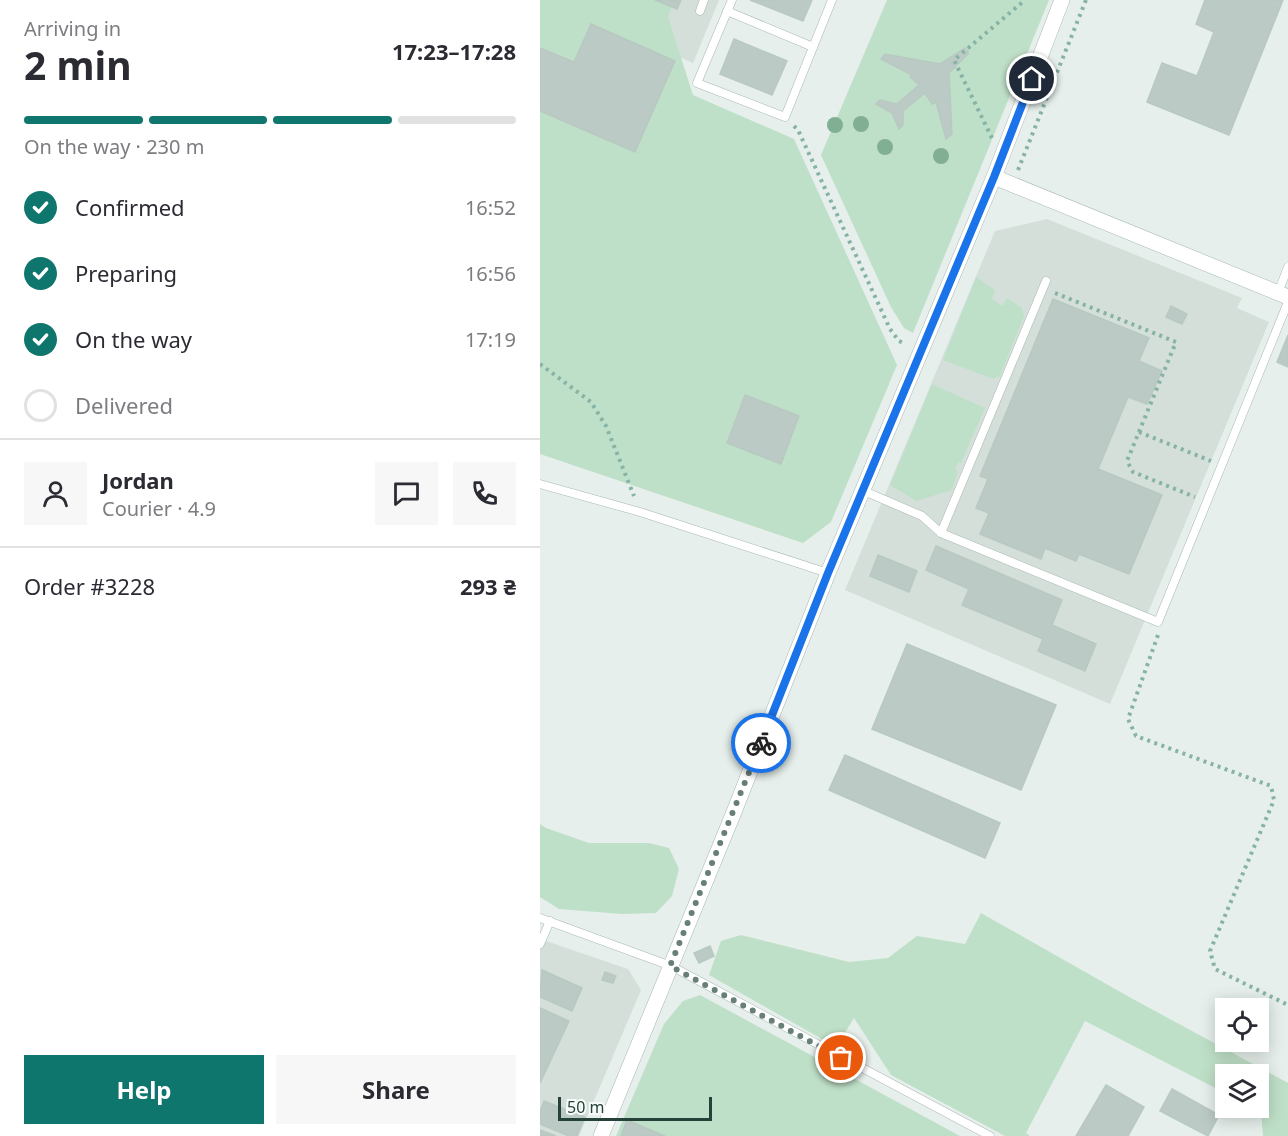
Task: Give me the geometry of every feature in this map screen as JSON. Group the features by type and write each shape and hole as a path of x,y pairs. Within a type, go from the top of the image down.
{"street":[{"path":"601,1136 734,812 828,573 1002,158 1062,0"},
{"path":"994,177 1285,297"}],"lane":[{"path":"700,11 704,0"},
{"path":"732,0 697,83 785,117 832,0"},
{"path":"728,11 813,47"},
{"path":"864,491 922,516 941,533 1158,622 1222,465 1285,297 1288,267"},
{"path":"941,533 1045,284"},
{"path":"540,484 640,512 828,573"},
{"path":"540,918 670,966 990,1136"},
{"path":"540,944 550,921"}],"path":[{"path":"1002,158 954,60 1025,0"},
{"path":"1012,185 1086,0"},
{"path":"785,117 798,130 890,329 899,341 922,352"},
{"path":"1045,284 1176,342 1127,461 1133,472 1207,502"},
{"path":"540,364 591,402 606,426 640,512"},
{"path":"1139,432 1222,465"},
{"path":"1158,622 1158,636 1128,719 1136,736 1271,786 1274,800 1210,951 1215,969 1288,1005"}],"shaded area":[{"path":"546,0 719,0 693,63"},
{"path":"1047,219 1242,298 1237,308 1269,322 1110,704 845,590 995,231"},
{"path":"540,939 628,969 641,990 579,1136 540,1136"}],"green space":[{"path":"540,0 675,0 668,17 693,95 794,139 897,365 831,522 803,543 540,454"},
{"path":"887,0 1049,0 913,333 904,328 891,307 821,155"},
{"path":"976,277 995,290 992,299 1002,306 1007,298 1022,308 1024,316 1000,376 993,379 943,360"},
{"path":"932,384 985,408 961,463 958,462 955,470 958,471 952,490 916,501 890,485"},
{"path":"540,824 589,843 649,843 669,848 679,869 672,896 656,913 622,914 559,909 540,897"},
{"path":"981,913 1215,1043 1215,1052 1231,1052 1253,1064 1215,1064 1215,1088 1085,1021 1026,1133 1030,1136 1005,1136 891,1075 854,1018 836,1047 709,975 721,941 741,935 849,962 888,958 917,936 965,944"},
{"path":"700,995 960,1136 665,1136 627,1120 621,1136 616,1136 664,1024 683,1001"},
{"path":"1269,1073 1288,1083 1288,1136 1263,1136 1262,1118 1269,1118"}],"building":[{"path":"655,0 681,0 677,9"},
{"path":"750,0 812,0 803,21"},
{"path":"1205,0 1283,0 1229,135 1147,102 1162,63 1197,76 1214,32 1196,24"},
{"path":"591,24 675,61 635,152 540,111 540,48 574,62"},
{"path":"734,39 787,61 772,95 720,74"},
{"path":"965,48 968,54 949,73 952,134 946,139 936,102 932,104 925,93 903,111 903,125 899,129 892,113 876,104 880,100 897,104 919,85 910,77 912,75 881,59 885,54 940,64"},
{"path":"1053,299 1149,338 1139,361 1162,371 1147,404 1128,397 1098,469 1162,495 1129,574 1079,554 1076,561 1045,548 1041,559 980,534 989,513 976,508 988,479 980,476"},
{"path":"1171,306 1187,314 1182,324 1166,317"},
{"path":"1288,335 1288,367 1277,362"},
{"path":"745,395 799,416 781,464 727,443"},
{"path":"936,546 1062,600 1052,625 1096,644 1085,671 1038,651 1043,639 962,605 969,589 926,570"},
{"path":"878,555 917,571 909,592 870,576"},
{"path":"907,644 1056,705 1021,790 872,729"},
{"path":"845,755 1000,823 985,858 829,790"},
{"path":"710,946 714,956 699,963 694,953"},
{"path":"542,970 582,988 572,1011 540,997"},
{"path":"605,972 616,976 613,983 602,980"},
{"path":"540,1008 569,1021 540,1083"},
{"path":"1106,1085 1144,1107 1128,1136 1076,1136"},
{"path":"1172,1089 1215,1113 1215,1118 1217,1118 1208,1136 1160,1111"},
{"path":"544,1101 585,1117 577,1136 569,1136 540,1124 540,1112"},
{"path":"627,1120 665,1136 621,1136"},
{"path":"540,1130 556,1136 540,1136"}],"way so far":[{"path":"761,743 670,966 841,1058"}],"route":[{"path":"761,743 828,573 994,177 1032,79"}]}
